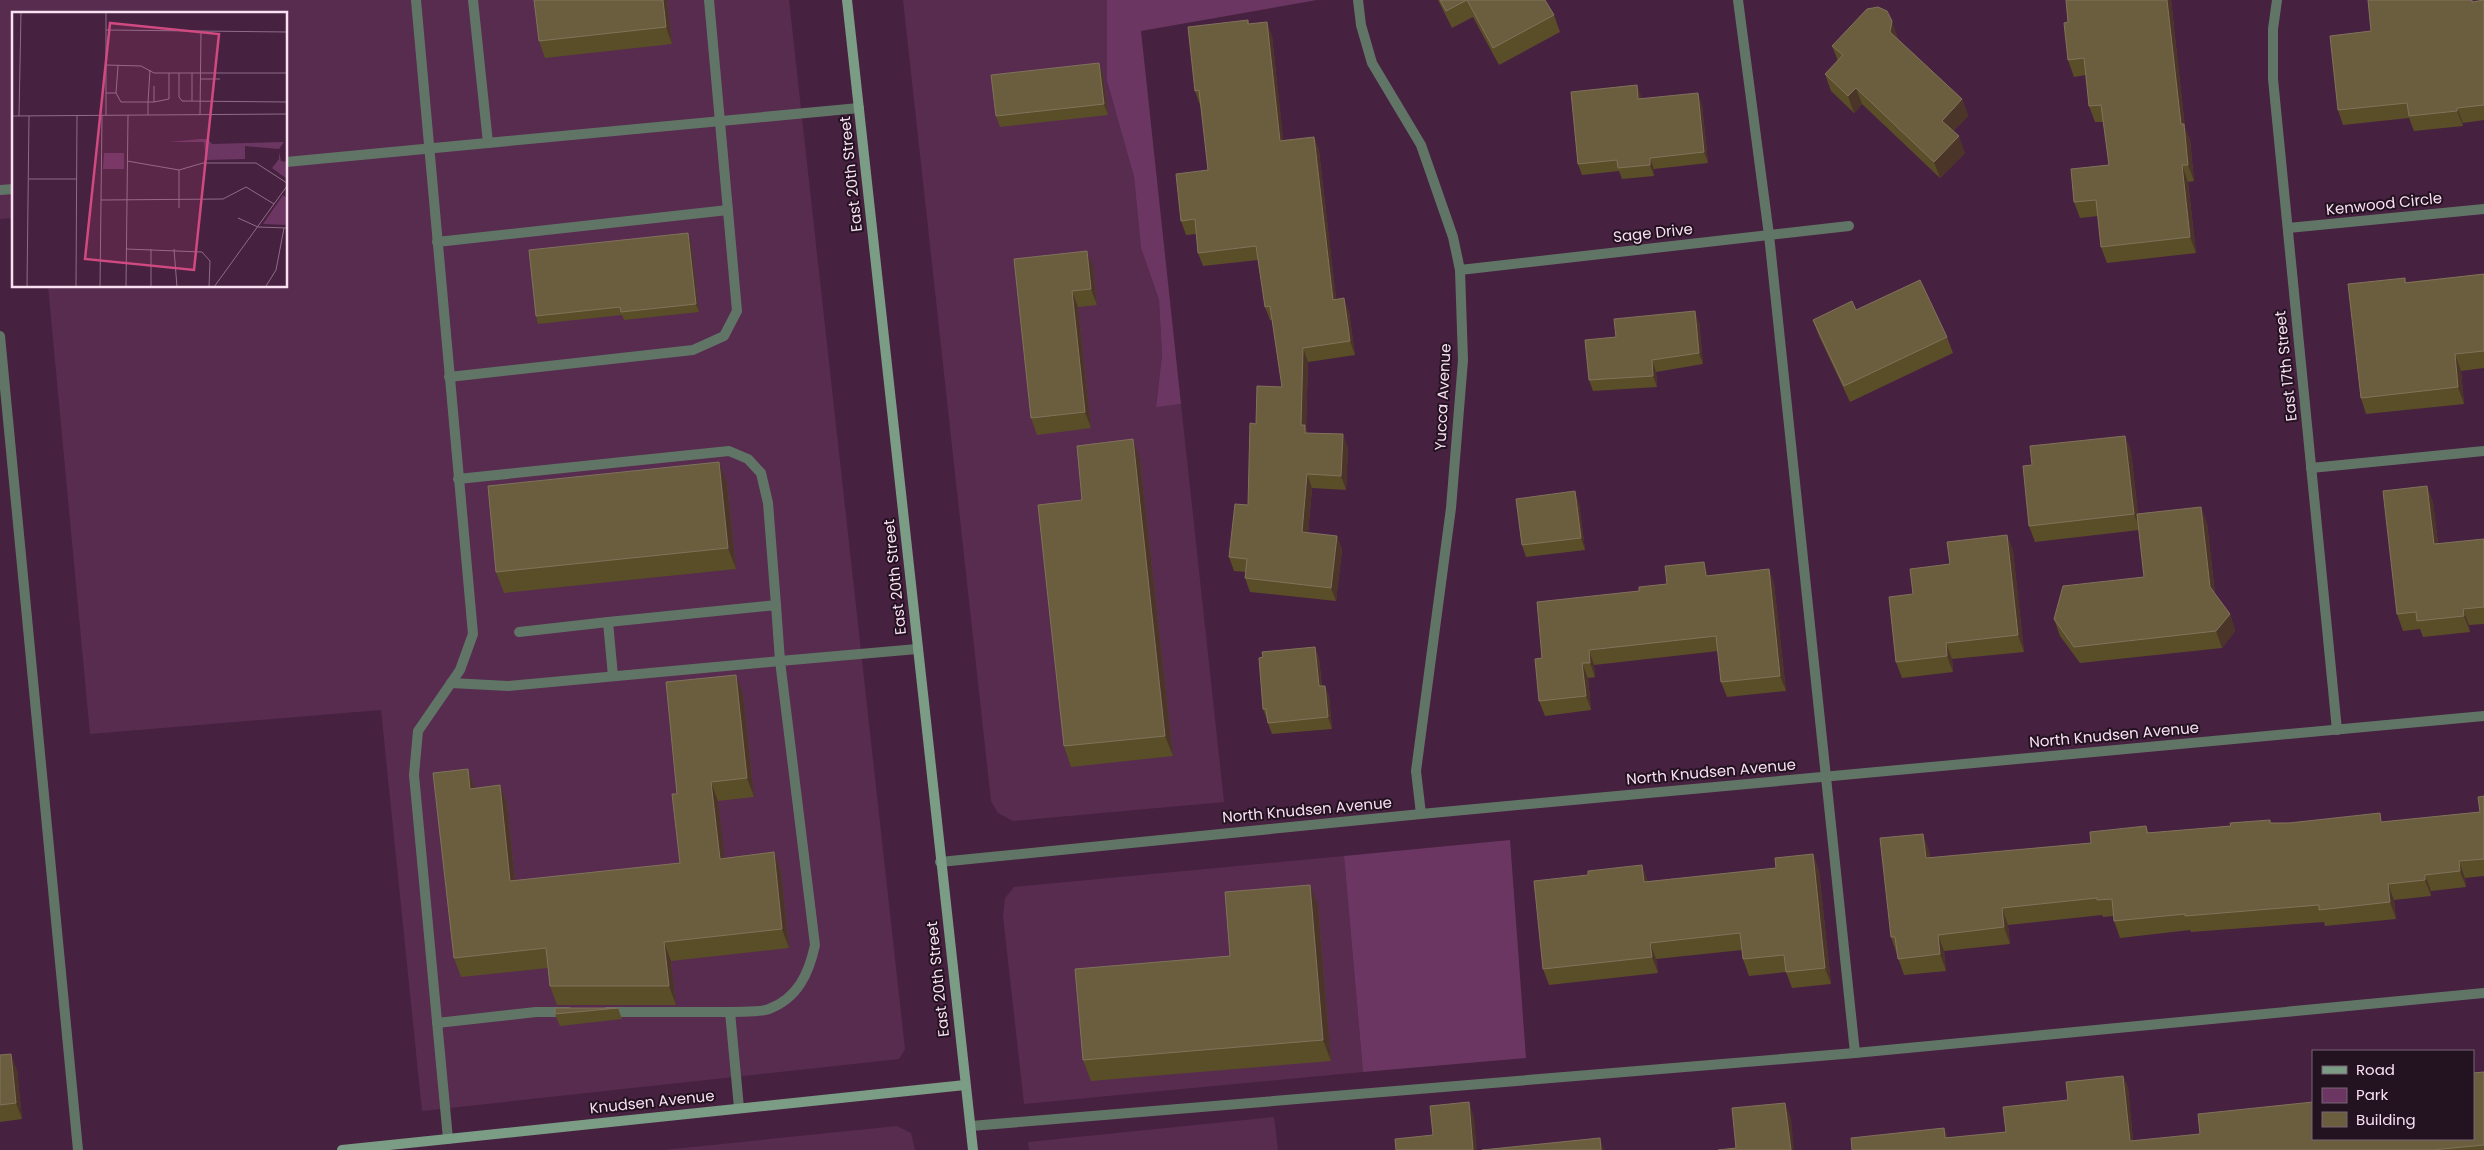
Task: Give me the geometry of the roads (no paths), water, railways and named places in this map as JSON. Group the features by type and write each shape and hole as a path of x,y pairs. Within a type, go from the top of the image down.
{"main road":[{"name":"East 20th Street","path":"847,0 973,1150"},
{"name":"Knudsen Avenue","path":"342,1150 965,1084"}],"street":[{"path":"416,0 473,634 460,670 418,730 414,776 448,1139"},
{"path":"473,0 488,143"},
{"path":"449,377 693,350 724,336 736,311 708,0"},
{"name":"Yucca Avenue","path":"1358,0 1361,25 1372,63 1422,145 1453,236 1460,270 1463,360 1451,508 1416,770 1421,814"},
{"path":"1738,0 1769,235 1855,1053"},
{"name":"East 17th Street","path":"2277,0 2273,29 2273,79 2337,730"},
{"path":"288,162 859,108"},
{"name":"Kenwood Circle","path":"2288,228 2484,209"},
{"path":"437,242 728,210"},
{"name":"Sage Drive","path":"1460,270 1850,226"},
{"path":"0,336 78,1150"},
{"path":"458,479 729,451 748,459 761,473 768,503 780,661 816,946 810,969 794,995 768,1010 730,1012 594,1012"},
{"path":"2311,468 2484,451"},
{"path":"519,632 776,605"},
{"path":"608,622 614,676"},
{"path":"451,683 508,686 918,649"},
{"name":"North Knudsen Avenue","path":"940,862 1421,814 2484,716"},
{"path":"971,1126 1855,1053 2484,993"},
{"path":"437,1022 536,1012 574,1012"},
{"path":"730,1012 739,1108"}]}
